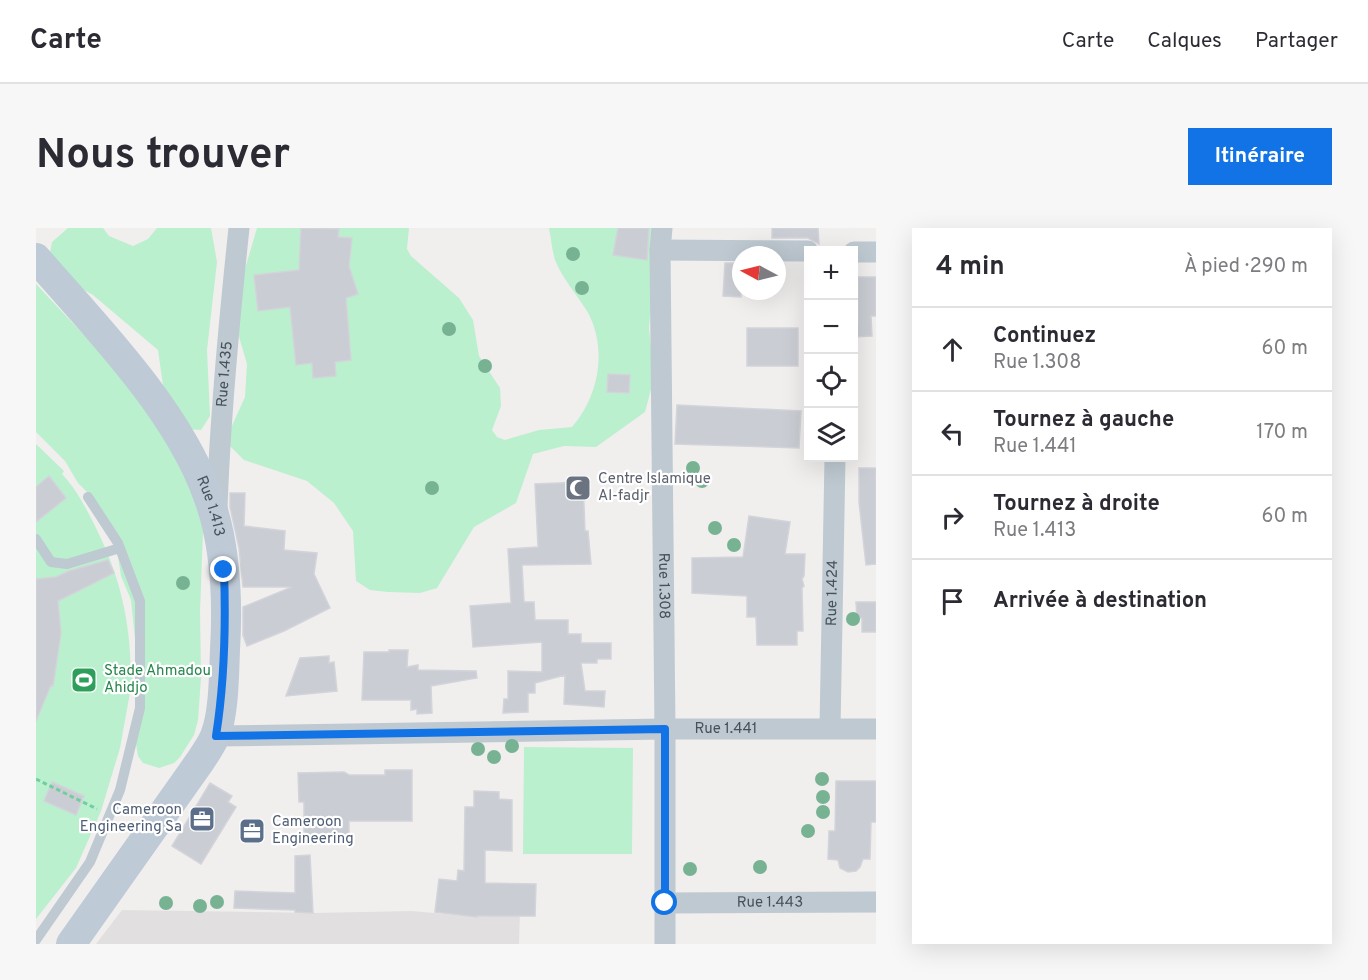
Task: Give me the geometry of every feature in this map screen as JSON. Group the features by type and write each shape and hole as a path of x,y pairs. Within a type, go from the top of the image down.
{"street":[{"name":"Rue 1.435","path":"216,522 219,442 239,228"},
{"name":"Rue 1.308","path":"662,228 660,250 665,944"},
{"path":"660,250 804,251"},
{"path":"858,252 876,252"},
{"name":"Rue 1.413","path":"36,258 149,392 184,445 207,491 216,522 224,570 226,629 223,693 216,736 71,944"},
{"name":"Rue 1.424","path":"830,728 835,462"},
{"name":"Rue 1.441","path":"216,736 665,729 876,729"},
{"name":"Rue 1.443","path":"665,903 876,902"}],"lane":[{"path":"36,940 90,862 120,790 140,708 140,602 120,548 88,497"},
{"path":"36,539 51,562 67,564 120,548"}],"path":[{"path":"36,779 101,811"}],"shaded area":[{"path":"122,910 313,913 412,911 477,917 520,911 519,944 96,944"}],"green space":[{"path":"68,228 103,228 109,236 133,246 148,239 157,228 211,228 217,262 207,350 210,416 201,430 169,428 158,350 93,295 64,279 49,258 52,242"},
{"path":"257,228 409,228 407,249 411,256 459,298 473,320 479,356 500,388 501,406 492,430 497,437 505,440 539,430 572,427 589,401 598,371 599,356 593,325 587,311 558,267 549,228 657,228 649,328 654,378 645,412 596,447 564,446 533,454 516,503 474,527 437,588 420,593 370,590 356,581 353,531 334,503 307,481 244,460 230,446 230,430 245,397 247,364 232,313"},
{"path":"36,284 144,399 192,486 203,531 200,612 201,678 198,720 194,735 180,757 174,763 159,768 143,763 138,756 135,738 138,669 131,600 121,576 117,550 96,501 78,483 65,461 36,432"},
{"name":"Stade Ahmadou Ahidjo","path":"36,444 64,471 62,474 91,517 111,562 126,616 131,675 133,676 120,748 101,811 76,868 36,919"},
{"path":"524,747 633,748 632,854 523,854"}],"building":[{"path":"301,228 339,229 338,237 352,238 349,266 358,294 346,298 351,360 335,362 336,376 313,378 312,363 296,365 290,307 258,311 254,275 299,270"},
{"path":"618,228 649,228 647,260 613,255"},
{"path":"772,228 818,228 819,244 808,238 772,238"},
{"path":"725,263 732,263 732,296 723,296"},
{"path":"858,277 876,277 876,316 871,316 872,336 858,337"},
{"path":"747,328 798,328 798,366 747,366"},
{"path":"608,374 630,375 629,393 607,392"},
{"path":"677,405 801,411 799,448 675,444"},
{"path":"859,468 876,468 876,564 866,565 859,502"},
{"path":"49,476 66,498 36,522 36,487"},
{"path":"583,482 585,531 588,531 591,564 522,565 524,602 534,602 535,620 568,620 568,634 581,634 581,643 611,643 611,659 597,659 597,663 581,663 585,691 605,691 604,707 564,704 565,675 535,683 535,693 528,693 528,712 503,713 504,699 508,699 508,671 542,672 542,642 473,647 470,606 511,603 508,549 538,547 535,484"},
{"path":"230,493 245,493 244,526 285,531 284,550 317,553 314,574 330,608 247,646 243,635 243,607 292,587 243,587 239,548 230,507"},
{"path":"749,516 790,522 785,554 805,554 802,579 804,586 802,588 803,631 797,631 797,645 757,645 756,617 747,617 747,596 692,593 692,558 743,557"},
{"path":"108,560 114,573 58,601 61,633 53,686 51,685 36,721 36,579 56,577"},
{"path":"856,602 876,602 876,632 862,632 862,618 857,618"},
{"path":"389,650 408,650 407,667 418,665 418,670 476,671 477,678 431,686 432,713 417,714 417,709 411,710 411,700 362,700 364,652 389,652"},
{"path":"329,656 329,663 334,662 337,691 286,696 300,658"},
{"path":"385,770 412,770 412,821 349,821 349,839 304,839 304,802 299,802 298,773 344,772 349,775 385,775"},
{"path":"836,781 876,781 876,822 871,822 870,859 863,859 856,871 848,872 840,868 838,860 828,859 829,831 835,831"},
{"path":"52,782 84,796 76,815 44,801"},
{"path":"210,783 232,796 228,802 236,807 201,864 172,846"},
{"path":"474,791 499,792 499,799 512,800 512,851 485,850 485,883 536,884 535,916 477,917 435,912 439,879 457,881 458,870 464,871 465,807 474,807"},
{"path":"310,855 313,913 295,912 295,910 234,908 235,891 295,893 295,856"}],"place":[{"name":"Centre Islamique Al-fadjr","path":"578,488"},
{"name":"Stade Ahmadou Ahidjo","path":"84,680"},
{"name":"Cameroon Engineering Sa","path":"202,819"},
{"name":"Cameroon Engineering","path":"252,831"}],"route":[{"path":"224,570 226,629 223,693 216,736 665,729 665,903"}]}
